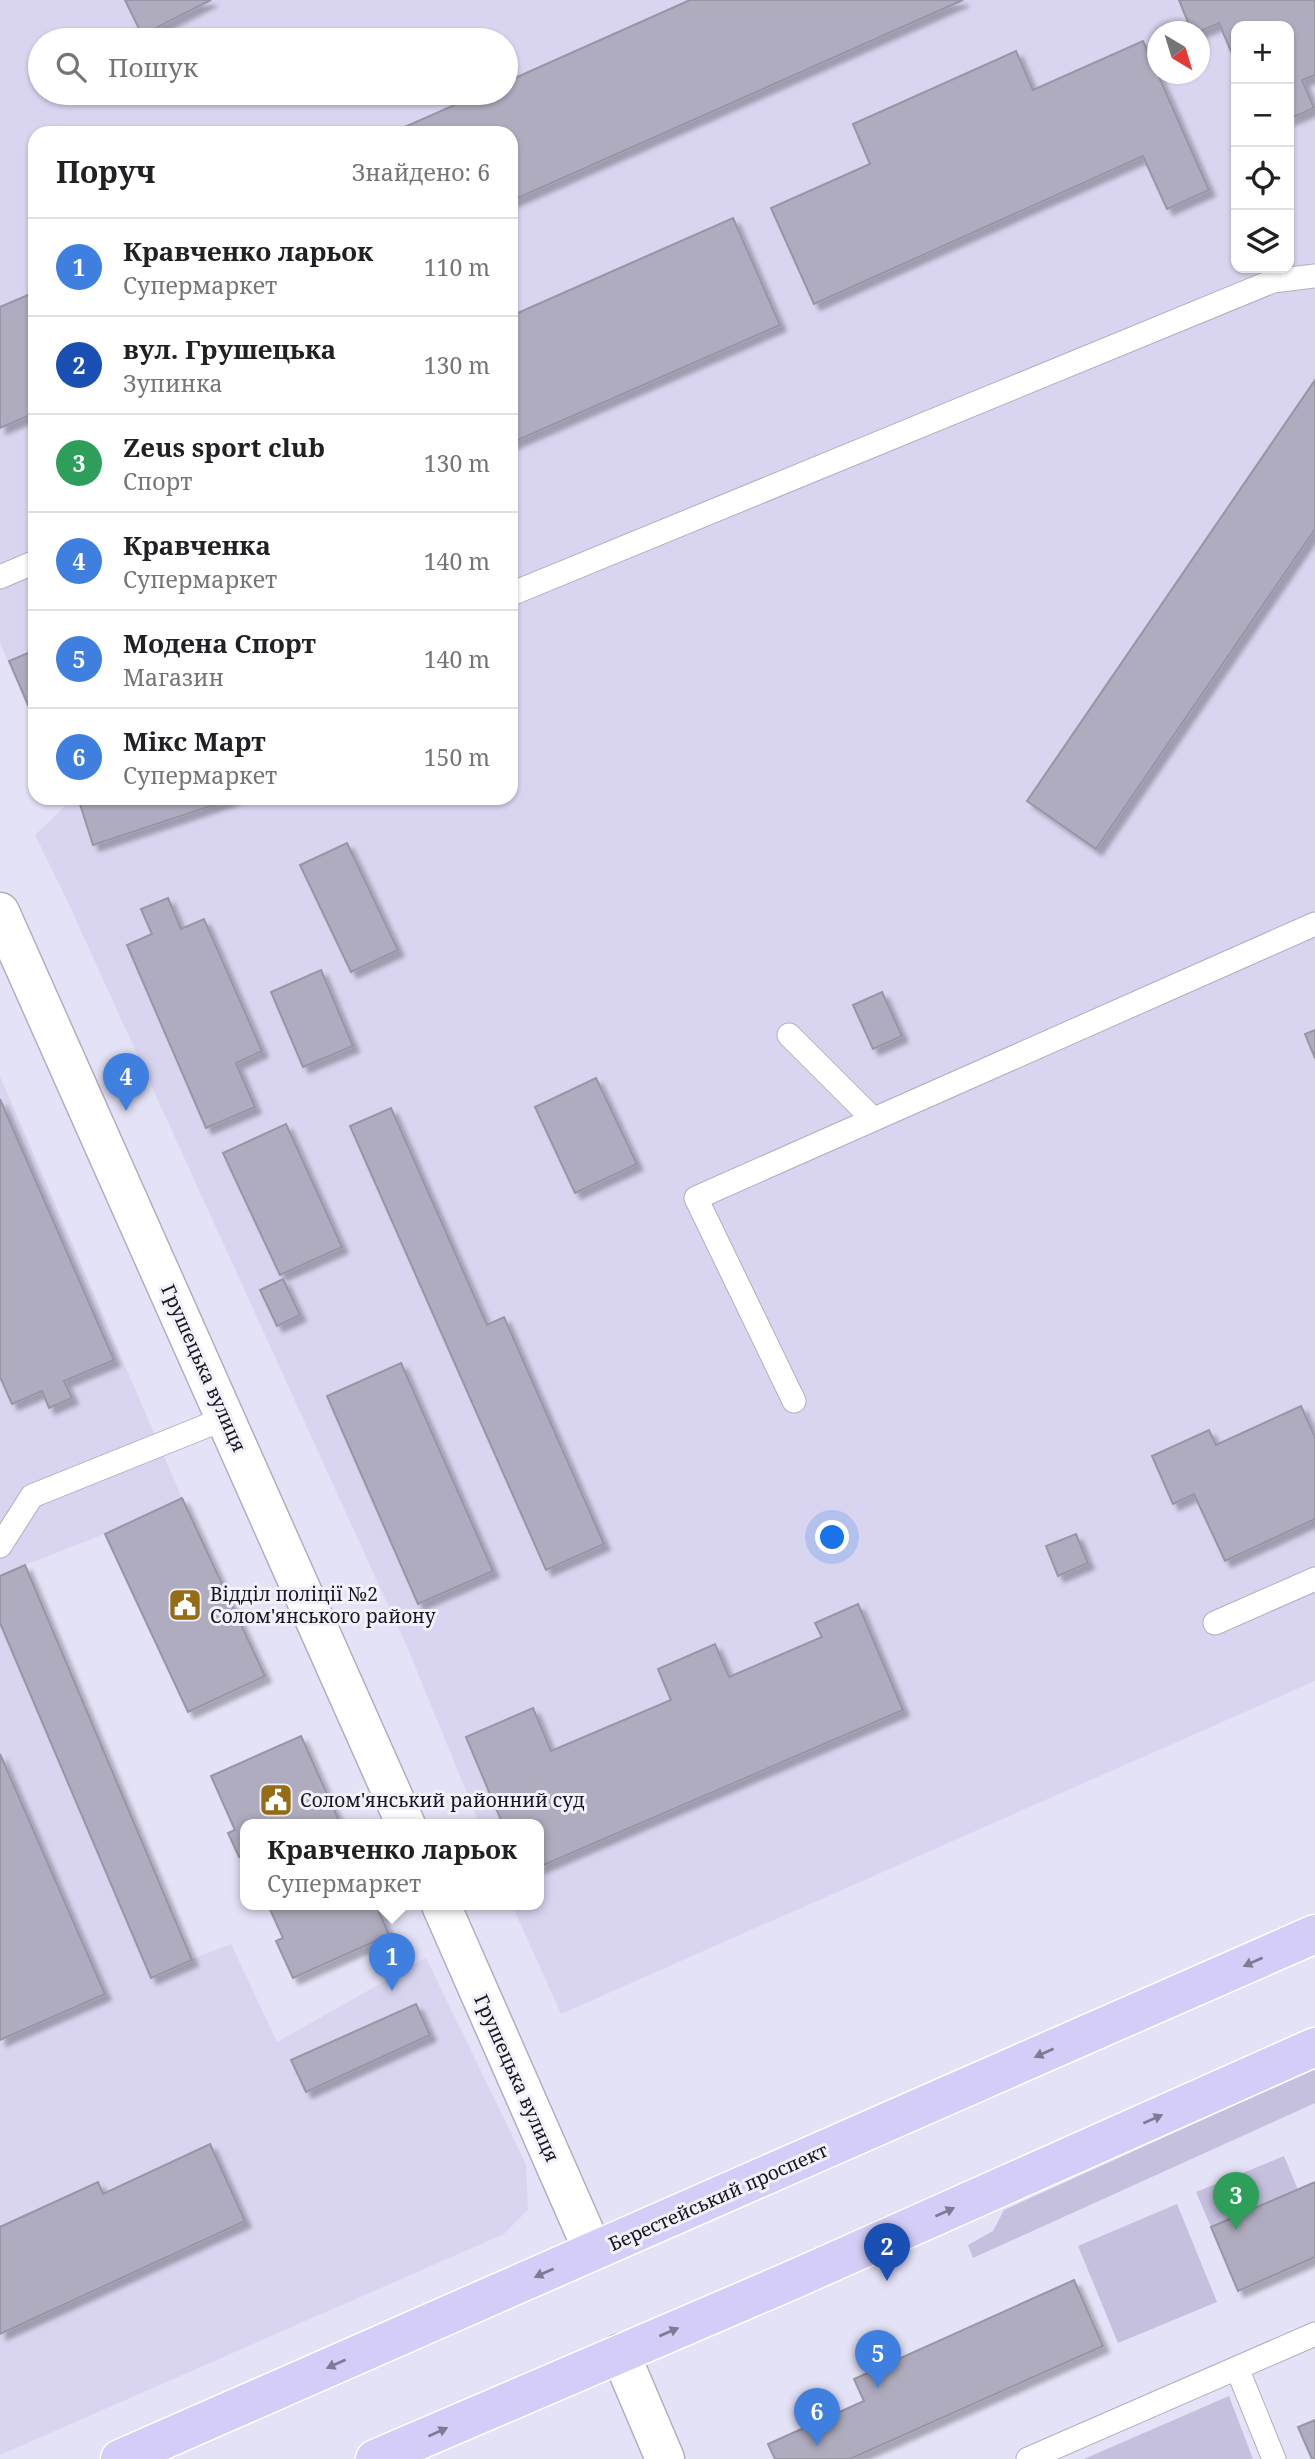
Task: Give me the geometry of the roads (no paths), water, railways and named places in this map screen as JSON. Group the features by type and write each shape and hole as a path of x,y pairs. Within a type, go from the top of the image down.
{"main road":[{"name":"Берестейський проспект","path":"120,2459 1315,1934"},
{"path":"375,2459 790,2281 1315,2047"}],"street":[{"name":"Грушецька вулиця","path":"0,912 402,1819"},
{"name":"Грушецька вулиця","path":"443,1910 593,2251"},
{"path":"620,2353 665,2459"}],"lane":[{"path":"518,591 1273,281 1315,276"},
{"path":"0,577 28,565"},
{"path":"794,1401 696,1198 1315,924"},
{"path":"789,1035 873,1119"},
{"path":"0,1546 32,1496 226,1418"},
{"path":"1215,1623 1315,1579"},
{"path":"1028,2459 1315,2334"},
{"path":"1237,2368 1274,2459"}],"place":[{"name":"Кравченка","path":"126,1111"},
{"name":"Відділ поліції №2 Солом'янського району","path":"185,1605"},
{"name":"Солом'янський районний суд","path":"276,1800"},
{"name":"Кравченко ларьок","path":"392,1991"},
{"name":"Zeus sport club","path":"1236,2230"},
{"name":"вул. Грушецька","path":"887,2281"},
{"name":"Модена Спорт","path":"878,2388"},
{"name":"Мікс Март","path":"817,2446"}]}
